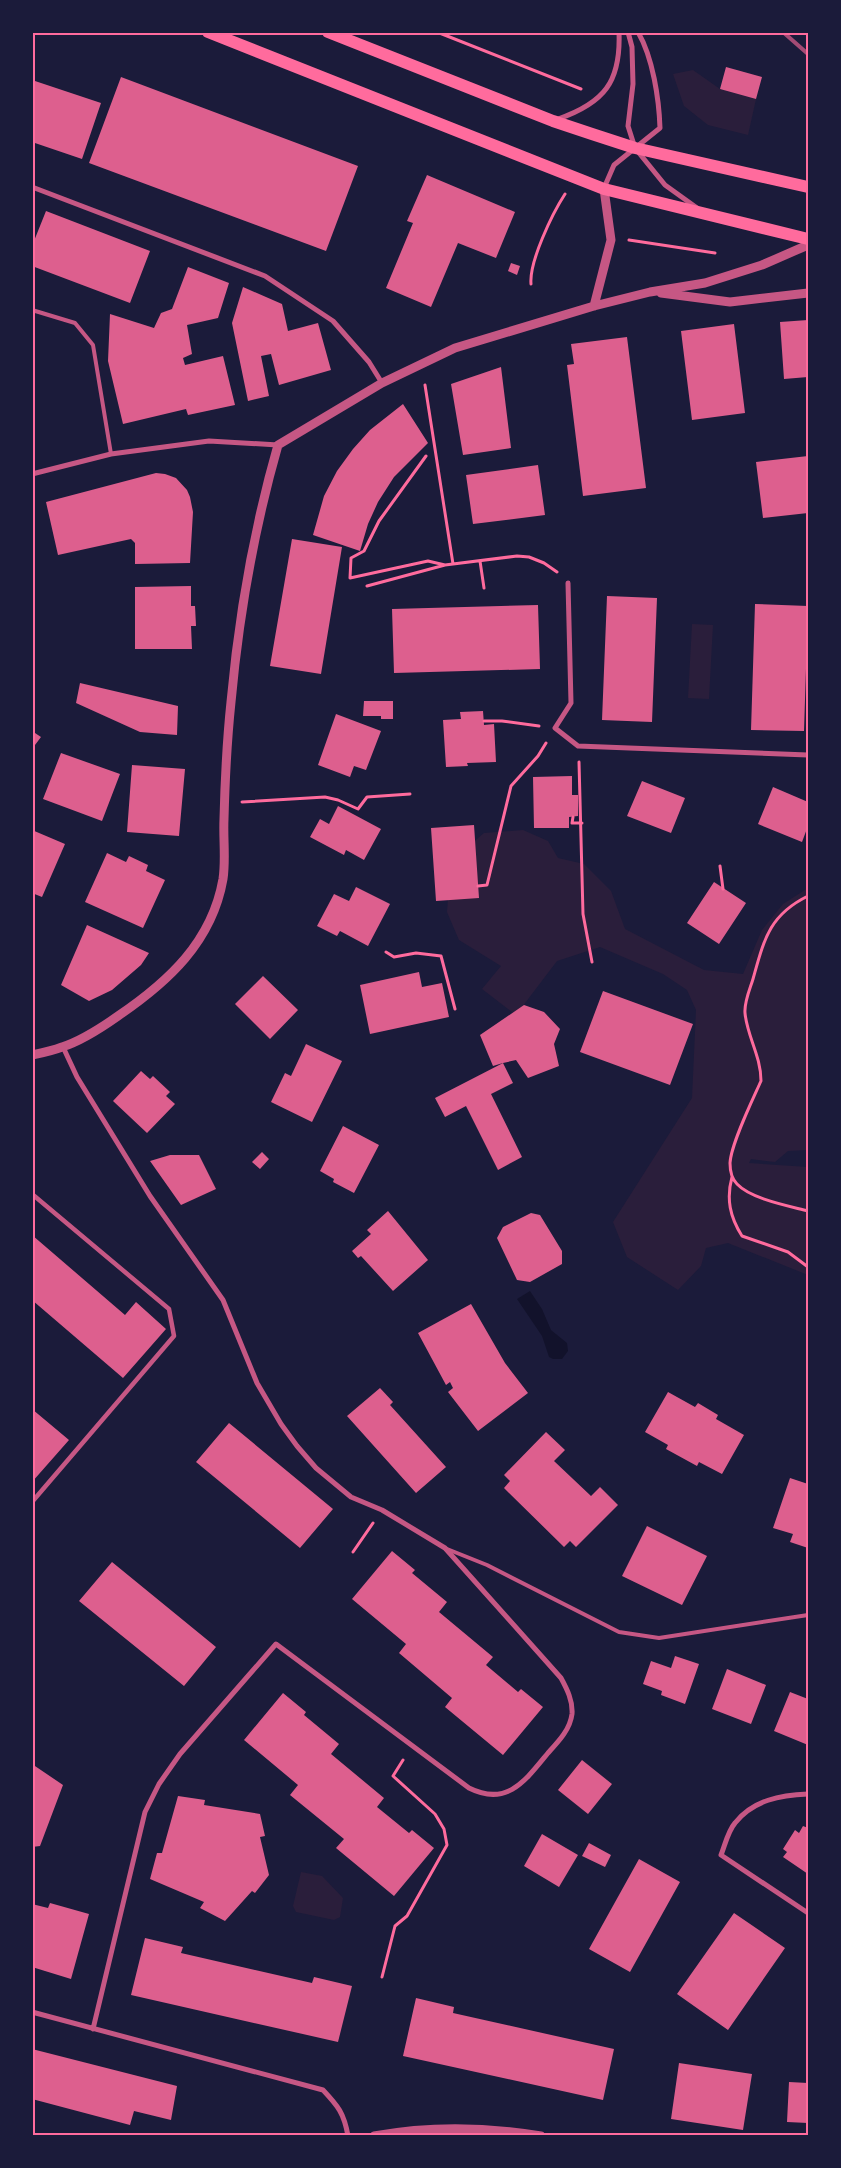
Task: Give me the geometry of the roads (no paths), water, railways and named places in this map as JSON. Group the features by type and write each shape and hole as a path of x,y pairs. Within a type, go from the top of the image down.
{"main road":[{"path":"208,32 604,189 808,239"},
{"path":"328,32 553,121 635,148 808,187"}],"street":[{"path":"553,121 574,113 601,96 607,88 613,79 619,46 619,32"},
{"path":"628,32 632,47 633,84 628,126 635,148 665,185 709,216"},
{"path":"594,306 610,240 604,189 614,165 660,128 659,107 651,69 645,44 638,32"},
{"path":"32,187 265,276 333,321 369,362 382,383"},
{"path":"32,474 111,454 209,440 278,445 382,383 420,363 455,348 594,306 650,292 705,283 762,265 808,245"},
{"path":"650,292 730,302 808,293"},
{"path":"32,1055 63,1047 106,1024 141,1000 168,978 197,944 212,918 223,878 224,803 231,702 246,580 256,526 278,445"},
{"path":"568,583 571,703 555,728 578,746 808,755"},
{"path":"63,1047 77,1076 150,1196 223,1300 257,1383 281,1424 316,1468 351,1497 382,1510 444,1548 560,1678 568,1689 572,1714 563,1736 516,1788 501,1794 480,1793 469,1788 276,1644 180,1754 158,1784 144,1812 92,2029"},
{"path":"32,1194 169,1309 174,1336 32,1502"},
{"path":"808,1794 769,1799 750,1809 734,1824 721,1855 808,1913"},
{"path":"32,2012 323,2090 339,2106 345,2120 348,2136"},
{"path":"374,2136 449,2129 520,2132 541,2136"}],"lane":[{"path":"32,310 75,323 93,345 111,454"},
{"path":"444,1548 487,1565 619,1632 659,1638 808,1615"}],"railway":[{"path":"783,32 808,54"}]}
